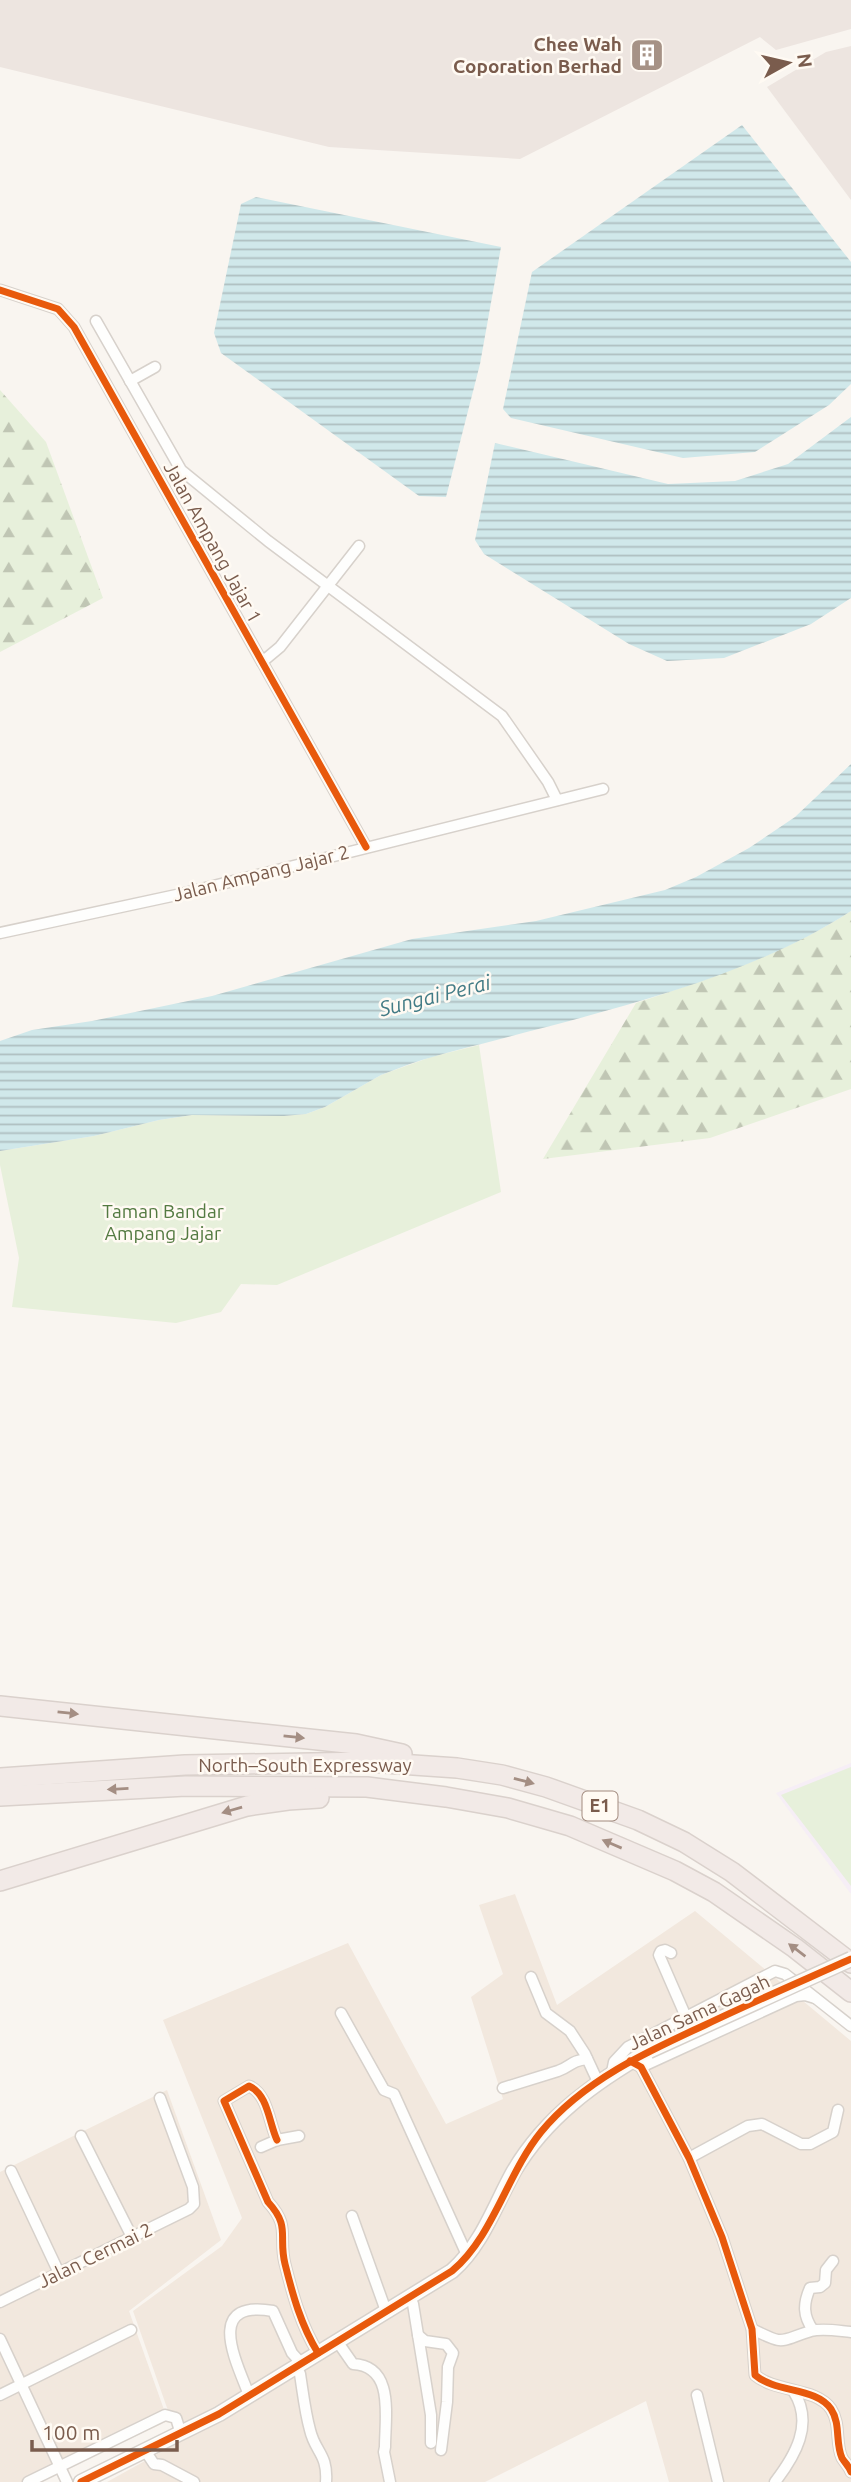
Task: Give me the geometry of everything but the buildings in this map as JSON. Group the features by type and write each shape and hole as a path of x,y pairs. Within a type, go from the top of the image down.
{"highway":[{"path":"0,1706 356,1744 457,1768"},
{"name":"North–South Expressway","path":"0,1778 186,1765 370,1762 457,1768 502,1775 546,1787 638,1820 684,1842 732,1872 851,1961"},
{"name":"North–South Expressway","path":"0,1796 186,1786 367,1787 508,1808 570,1826 675,1871 749,1915 851,1992"},
{"path":"0,1881 247,1806 315,1798 446,1797"}],"street":[{"name":"Jalan Ampang Jajar 1","path":"0,290 58,309 75,327 366,847"},
{"path":"96,321 181,470 328,586 502,716 548,782 557,800"},
{"path":"130,381 155,367"},
{"path":"262,662 280,647 359,546"},
{"name":"Jalan Ampang Jajar 2","path":"0,933 181,894 603,789"},
{"path":"671,1953 665,1950 659,1955 686,2017"},
{"name":"Jalan Sama Gagah","path":"82,2482 181,2434 452,2271 484,2230 514,2172 541,2131 612,2072 636,2064 649,2051 851,1961"},
{"path":"612,2072 614,2062 628,2047 775,1971 785,1974 851,2026"},
{"path":"531,1978 546,2013 570,2031 598,2082"},
{"path":"815,1998 796,1996 636,2064 689,2158 722,2237 752,2329 755,2375 794,2392 818,2397 831,2409 838,2427 841,2457 851,2472"},
{"path":"341,2013 384,2091 394,2094 467,2255"},
{"path":"503,2088 558,2071 573,2060 587,2059"},
{"path":"277,2140 261,2095 255,2089 249,2086 224,2101 268,2202 277,2211 283,2224 284,2261 305,2332 317,2353"},
{"name":"Jalan Cermai 2","path":"0,2302 189,2209 194,2204 193,2187 160,2098"},
{"path":"689,2158 748,2126 762,2124 801,2144 810,2144 833,2132 838,2110"},
{"path":"81,2136 132,2237"},
{"path":"261,2147 277,2140 299,2136"},
{"path":"11,2171 59,2273"},
{"path":"352,2216 386,2311"},
{"path":"813,2330 806,2319 805,2300 810,2288 820,2287 825,2283 828,2265 833,2261"},
{"path":"409,2297 413,2304 418,2335 436,2446 447,2402 448,2367 453,2353 446,2344 425,2341 418,2335"},
{"path":"249,2395 229,2342 230,2329 236,2317 249,2309 272,2311 299,2365 310,2433 323,2455 326,2482"},
{"path":"752,2329 774,2340 786,2341 813,2330 851,2332"},
{"path":"0,2395 131,2330"},
{"path":"0,2339 67,2482"},
{"path":"337,2341 353,2364 363,2364 372,2369 384,2385 383,2452 390,2482"},
{"path":"775,2482 792,2459 800,2440 803,2416 801,2404 794,2392"},
{"path":"697,2395 718,2482"},
{"path":"28,2482 164,2415 176,2418 181,2434"},
{"path":"141,2426 153,2463 194,2482"}],"shaded area":[{"path":"0,0 851,0 851,29 776,50 760,37 520,159 329,147 0,67"},
{"path":"851,46 851,200 767,87 826,52"},
{"path":"851,1763 851,1894 776,1793"},
{"path":"515,1894 557,2005 695,1911 851,2041 851,2482 669,2482 646,2401 485,2482 107,2482 179,2442 133,2311 222,2246 242,2218 163,2020 348,1943 446,2124 503,2099 471,1997 503,1974 479,1905"},
{"path":"167,2090 221,2240 129,2311 168,2421 39,2482 0,2482 0,2172"}],"green space":[{"path":"0,390 46,442 103,598 0,652"},
{"path":"851,911 851,1089 710,1138 543,1159 636,1003 774,952"},
{"name":"Taman Bandar Ampang Jajar","path":"479,1045 501,1192 277,1285 241,1284 221,1312 176,1323 12,1307 19,1258 0,1165 0,1151 94,1136 192,1115 306,1114 325,1107 381,1075 431,1057"},
{"path":"851,1767 851,1886 781,1795"}],"water":[{"path":"742,125 851,262 851,384 829,405 755,452 683,458 511,418 503,409 532,272"},
{"path":"256,197 501,247 480,364 446,497 419,496 221,353 214,333 241,204"},
{"path":"851,417 851,598 811,624 724,658 667,661 629,644 484,554 475,540 495,443 668,484 735,481 788,464"},
{"name":"Sungai Perai","path":"851,764 851,911 771,954 729,972 640,1001 410,1064 381,1075 325,1107 306,1114 192,1115 94,1136 0,1151 0,1041 32,1030 92,1021 212,996 412,939 536,921 665,890 696,877 749,848 795,817"}],"cycle path":[{"path":"0,290 58,309 74,327 366,847"},
{"path":"81,2482 219,2414 452,2271 478,2241 541,2132 558,2114 596,2083 660,2046 851,1959"},
{"path":"630,2061 641,2067 689,2158 722,2237 752,2329 755,2375 774,2385 816,2397 831,2409 837,2427 840,2452 851,2472"},
{"path":"277,2140 264,2102 255,2090 249,2086 224,2101 268,2202 282,2225 283,2254 291,2287 302,2321 318,2353"}],"place":[{"name":"Chee Wah Coporation Berhad","path":"647,55"}]}
